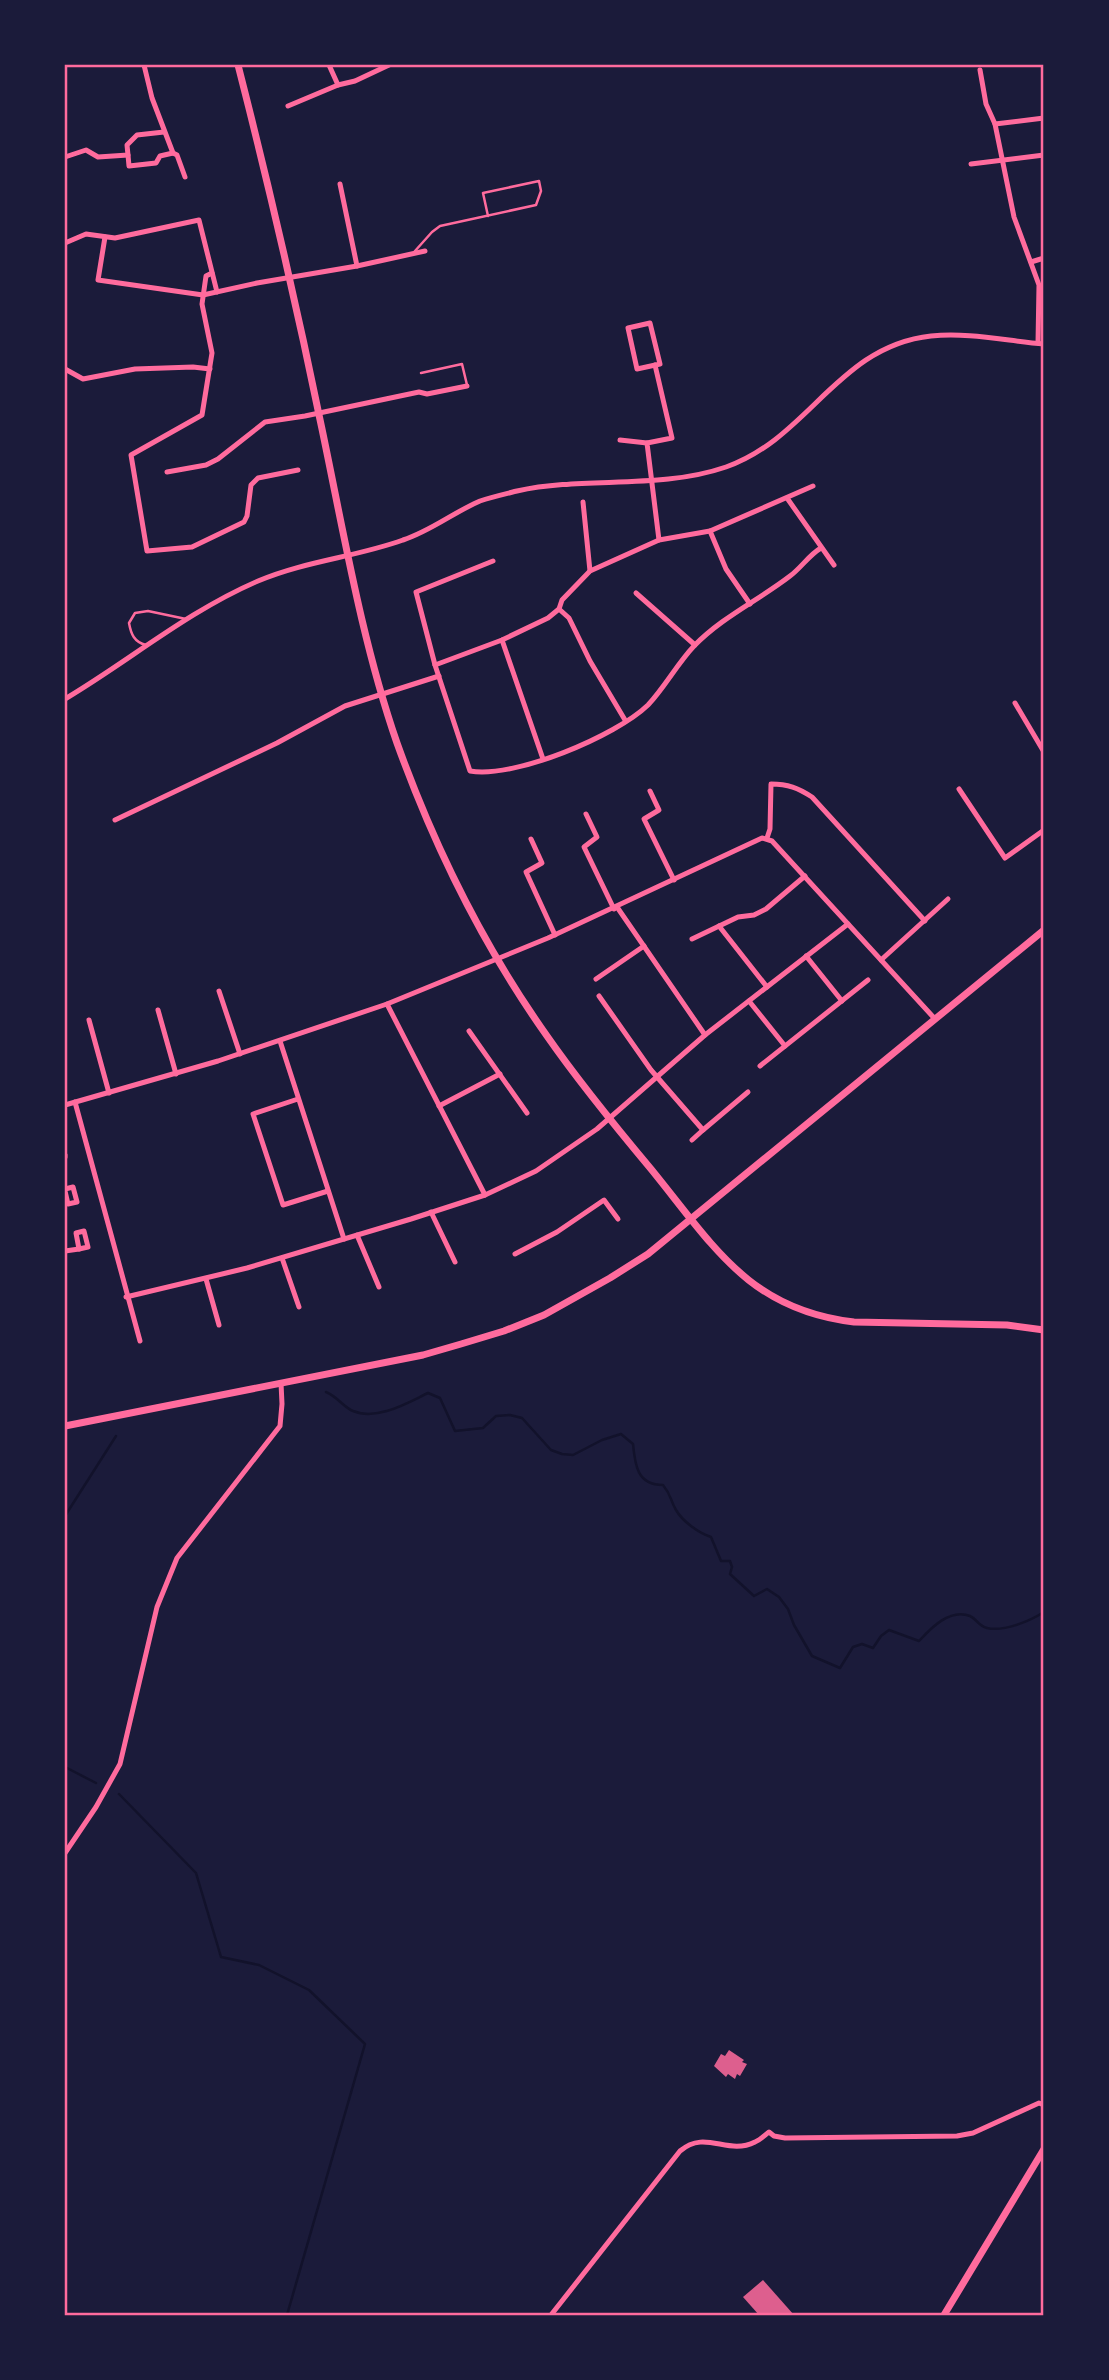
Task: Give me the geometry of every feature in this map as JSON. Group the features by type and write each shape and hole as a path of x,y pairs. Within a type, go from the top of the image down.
{"street":[{"path":"145,65 150,91 164,132 185,177"},
{"path":"239,65 319,413 348,555 382,694 397,743 435,836 498,960 547,1036 610,1119 741,1275 773,1298 807,1314 854,1322 1007,1325 1044,1330"},
{"path":"328,65 338,85"},
{"path":"288,106 389,65"},
{"path":"65,699 149,646 186,619 225,597 283,571 405,540 481,501 551,486 653,480 708,472 741,461 772,443 860,362 890,346 932,336 1041,344 1040,293 1014,216 995,124 986,104 980,70"},
{"path":"995,124 1044,118"},
{"path":"164,132 137,135 127,145 129,166 156,163 160,156 173,153"},
{"path":"65,157 86,150 98,157 128,155"},
{"path":"971,164 1044,155"},
{"path":"340,184 357,266"},
{"path":"65,243 86,234 115,238 199,220 217,292"},
{"path":"106,237 98,280 203,295 425,251"},
{"path":"1031,262 1044,258"},
{"path":"212,273 206,276 202,304 212,353 202,415 131,455 147,551 192,547 244,522 251,485 257,478 298,470"},
{"path":"650,323 660,365 655,365 637,369 628,328 650,323"},
{"path":"620,440 648,443 672,438 655,365"},
{"path":"65,369 83,379 135,369 210,369"},
{"path":"167,472 206,465 218,459 265,422 419,392 428,394 467,386"},
{"path":"648,443 659,540"},
{"path":"435,665 502,640 548,618 559,609 562,600 590,571 659,540 710,531 813,486"},
{"path":"787,498 834,565"},
{"path":"583,502 590,571"},
{"path":"710,531 726,569 750,604"},
{"path":"493,561 416,592 435,665 470,771 480,772 543,760 592,740 625,720 646,706 695,645 793,574 821,548"},
{"path":"636,593 695,645"},
{"path":"559,609 569,618 590,661 625,720"},
{"path":"502,640 543,760"},
{"path":"115,820 241,761 345,706 439,676"},
{"path":"1015,703 1044,752"},
{"path":"764,783 787,784 812,797 925,920"},
{"path":"767,838 770,829 771,784"},
{"path":"959,789 1005,858"},
{"path":"650,791 659,810 645,819 674,880"},
{"path":"586,814 597,837 584,847 616,908 705,1035"},
{"path":"998,862 1044,830"},
{"path":"767,838 935,1019"},
{"path":"65,1105 240,1054 387,1003 498,960 616,908 756,840 767,838"},
{"path":"531,839 542,863 526,872 555,935"},
{"path":"692,939 738,917 754,915 766,909 805,876"},
{"path":"881,960 948,900"},
{"path":"126,1297 206,1279 344,1239 485,1195 536,1171 610,1119 705,1035 848,923"},
{"path":"719,926 767,987"},
{"path":"65,1426 423,1355 504,1331 544,1315 648,1254 1044,930"},
{"path":"596,979 644,946"},
{"path":"806,956 842,1001"},
{"path":"761,1066 868,980"},
{"path":"219,991 240,1054"},
{"path":"599,996 657,1077 703,1130"},
{"path":"749,1001 785,1046"},
{"path":"387,1003 485,1195"},
{"path":"158,1010 176,1074"},
{"path":"89,1020 109,1093"},
{"path":"469,1031 527,1114"},
{"path":"280,1041 344,1239"},
{"path":"439,1106 499,1074"},
{"path":"692,1140 748,1092"},
{"path":"298,1099 253,1114 283,1205 328,1191"},
{"path":"75,1102 140,1341"},
{"path":"65,1190 66,1204"},
{"path":"515,1254 557,1232 604,1200 618,1219"},
{"path":"431,1212 455,1262"},
{"path":"357,1235 379,1287"},
{"path":"65,1251 79,1249"},
{"path":"282,1258 299,1307"},
{"path":"206,1279 219,1325"},
{"path":"65,1853 96,1807 120,1764 157,1606 177,1558 280,1426 281,1383"},
{"path":"551,2315 680,2151 691,2142 704,2140 741,2145 757,2142 769,2132 785,2138 957,2136 973,2133 1039,2103 1044,2105"},
{"path":"944,2315 1044,2149"}],"lane":[{"path":"413,253 435,228 488,216 536,205 541,191 539,181 483,193 488,216"},
{"path":"421,373 462,365 467,386"},
{"path":"149,646 139,643 130,631 128,623 135,613 148,611 186,619"}],"building":[{"path":"729,2050 747,2064 735,2079 728,2074 726,2077 714,2066 721,2054 725,2056"},
{"path":"763,2280 794,2315 759,2315 743,2297"}],"waterway":[{"path":"326,1392 346,1407 362,1414 392,1409 428,1393 440,1398 455,1431 483,1428 496,1416 510,1415 522,1418 551,1450 562,1454 573,1455 602,1440 621,1434 633,1444 637,1466 643,1478 648,1482 663,1485 683,1519 696,1530 711,1537 721,1561 730,1561 730,1574 754,1596 767,1589 779,1597 812,1656 840,1668 853,1647 862,1644 873,1648 889,1630 919,1641 929,1630 955,1615 970,1616 984,1627 994,1629 1017,1625 1044,1612"},
{"path":"65,1516 116,1436"},
{"path":"65,1767 96,1783"},
{"path":"119,1794 196,1873 221,1957 259,1965 309,1990 365,2044 287,2315"}]}
